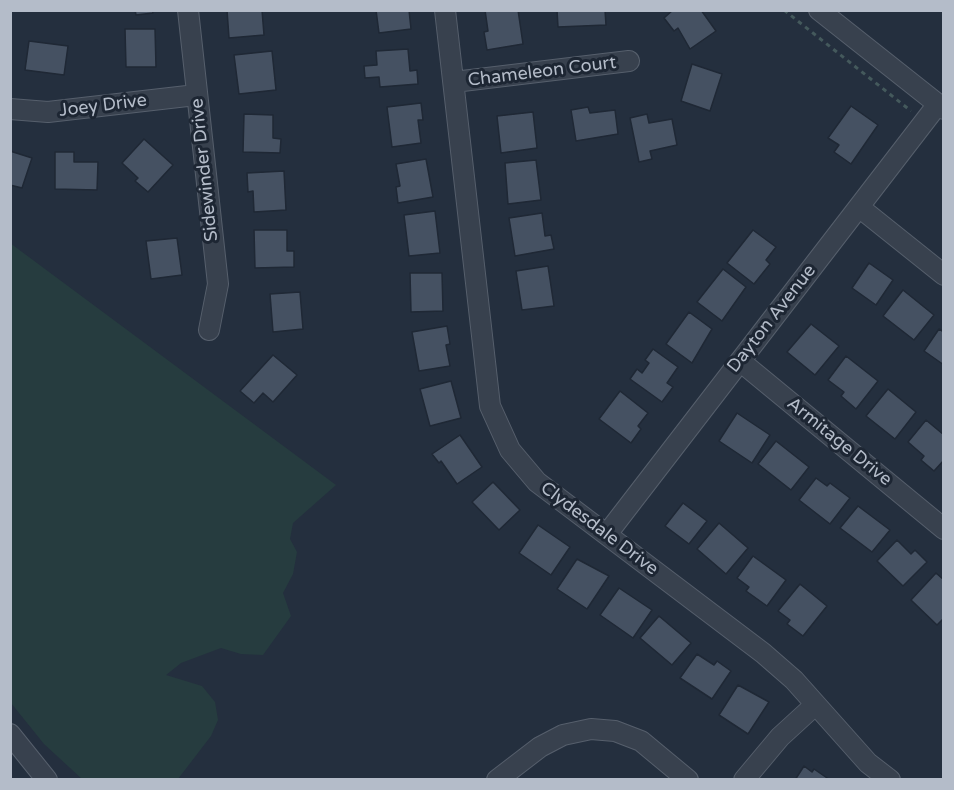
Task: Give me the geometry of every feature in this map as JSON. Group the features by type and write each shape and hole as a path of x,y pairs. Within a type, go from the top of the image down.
{"street":[{"name":"Sidewinder Drive","path":"188,10 218,284 209,330"},
{"name":"Clydesdale Drive","path":"445,10 490,406 510,450 537,482 763,653 794,681 868,763 891,780"},
{"path":"819,10 941,106"},
{"name":"Chameleon Court","path":"454,82 629,61"},
{"name":"Joey Drive","path":"10,109 48,112 196,95"},
{"name":"Dayton Avenue","path":"607,534 925,121 941,106"},
{"path":"859,207 944,275"},
{"name":"Armitage Drive","path":"740,361 941,527"},
{"path":"744,780 780,737 815,705"},
{"path":"496,780 540,747 563,735 591,729 615,731 641,741 688,780"},
{"path":"10,734 47,780"}],"path":[{"path":"784,10 925,121"}],"green space":[{"path":"10,243 336,485 293,523 290,539 297,552 293,574 283,593 291,616 263,655 241,654 221,648 181,663 166,675 202,686 215,702 218,720 211,736 178,779 82,779 44,744 11,703"}],"building":[{"path":"135,10 152,10 153,13 136,15"},
{"path":"227,10 262,10 264,35 229,38"},
{"path":"376,10 409,10 411,29 379,33"},
{"path":"485,10 518,10 523,44 487,50 484,32 488,31"},
{"path":"557,10 605,10 606,25 558,27"},
{"path":"673,10 701,10 716,31 690,49 678,28 674,31 664,18"},
{"path":"125,29 155,29 156,67 126,67"},
{"path":"29,41 68,46 64,75 25,70"},
{"path":"408,49 410,71 417,70 418,84 380,87 379,77 365,78 364,66 377,65 376,51"},
{"path":"272,51 276,90 239,94 234,55"},
{"path":"692,64 722,74 710,111 681,101"},
{"path":"421,103 423,120 418,120 421,143 392,147 387,107"},
{"path":"851,106 878,125 851,164 834,152 839,145 828,138"},
{"path":"588,107 590,113 615,110 618,134 576,141 571,110"},
{"path":"533,112 537,148 501,153 497,116"},
{"path":"244,114 273,115 273,138 281,139 280,153 243,152"},
{"path":"647,114 649,123 672,119 677,145 650,151 652,159 639,162 630,118"},
{"path":"144,139 173,165 148,192 135,181 138,178 122,163"},
{"path":"10,151 32,158 22,188 10,185"},
{"path":"55,152 74,152 74,162 98,162 97,190 55,189"},
{"path":"426,159 433,197 398,203 396,187 400,186 396,164"},
{"path":"536,160 541,200 508,204 505,163"},
{"path":"284,171 286,210 254,212 253,191 248,192 247,173"},
{"path":"435,211 440,253 409,256 404,215"},
{"path":"542,213 545,236 551,235 554,249 515,256 509,218"},
{"path":"254,230 287,230 287,251 294,251 294,267 255,268"},
{"path":"753,230 776,247 766,260 770,264 754,284 727,263"},
{"path":"177,238 182,275 151,279 146,241"},
{"path":"869,263 893,280 876,305 852,288"},
{"path":"548,266 554,306 522,310 516,271"},
{"path":"723,269 746,287 722,321 697,302"},
{"path":"410,273 442,273 443,311 411,312"},
{"path":"903,290 934,315 914,340 883,316"},
{"path":"300,292 303,329 273,332 270,294"},
{"path":"689,312 712,329 692,363 666,344"},
{"path":"811,324 839,346 815,375 787,352"},
{"path":"447,326 450,344 446,345 450,366 419,371 412,332"},
{"path":"939,329 944,332 944,365 924,351"},
{"path":"653,349 678,367 667,383 673,387 662,402 630,379 637,369 642,373 649,363 645,360"},
{"path":"273,355 297,375 273,402 263,393 254,403 240,391"},
{"path":"846,356 878,381 856,409 841,396 844,392 828,380"},
{"path":"451,381 461,418 430,426 420,389"},
{"path":"888,389 916,412 895,439 866,416"},
{"path":"620,391 648,413 638,426 641,429 631,443 599,419"},
{"path":"737,413 770,435 752,463 719,441"},
{"path":"926,420 944,435 944,460 934,471 921,460 924,456 908,442"},
{"path":"460,435 482,467 457,484 441,461 439,463 432,454"},
{"path":"776,441 809,467 791,490 758,464"},
{"path":"816,478 827,486 830,483 850,498 830,524 799,500"},
{"path":"493,482 520,510 499,530 472,502"},
{"path":"683,503 707,521 689,544 665,526"},
{"path":"858,506 890,530 872,552 840,528"},
{"path":"719,523 748,548 726,574 697,549"},
{"path":"538,525 570,547 551,575 519,553"},
{"path":"897,540 911,554 915,550 927,562 903,586 877,561"},
{"path":"753,556 786,580 767,606 746,591 749,587 737,578"},
{"path":"577,559 609,576 587,609 557,589"},
{"path":"936,573 944,580 944,618 937,625 911,600"},
{"path":"800,584 827,606 803,636 787,624 790,620 778,611"},
{"path":"619,588 652,610 633,638 600,615"},
{"path":"659,616 691,643 672,665 640,638"},
{"path":"697,654 714,665 717,661 731,671 712,699 680,678"},
{"path":"738,685 769,702 748,734 719,715"},
{"path":"804,766 812,772 814,769 830,780 795,780"}]}
